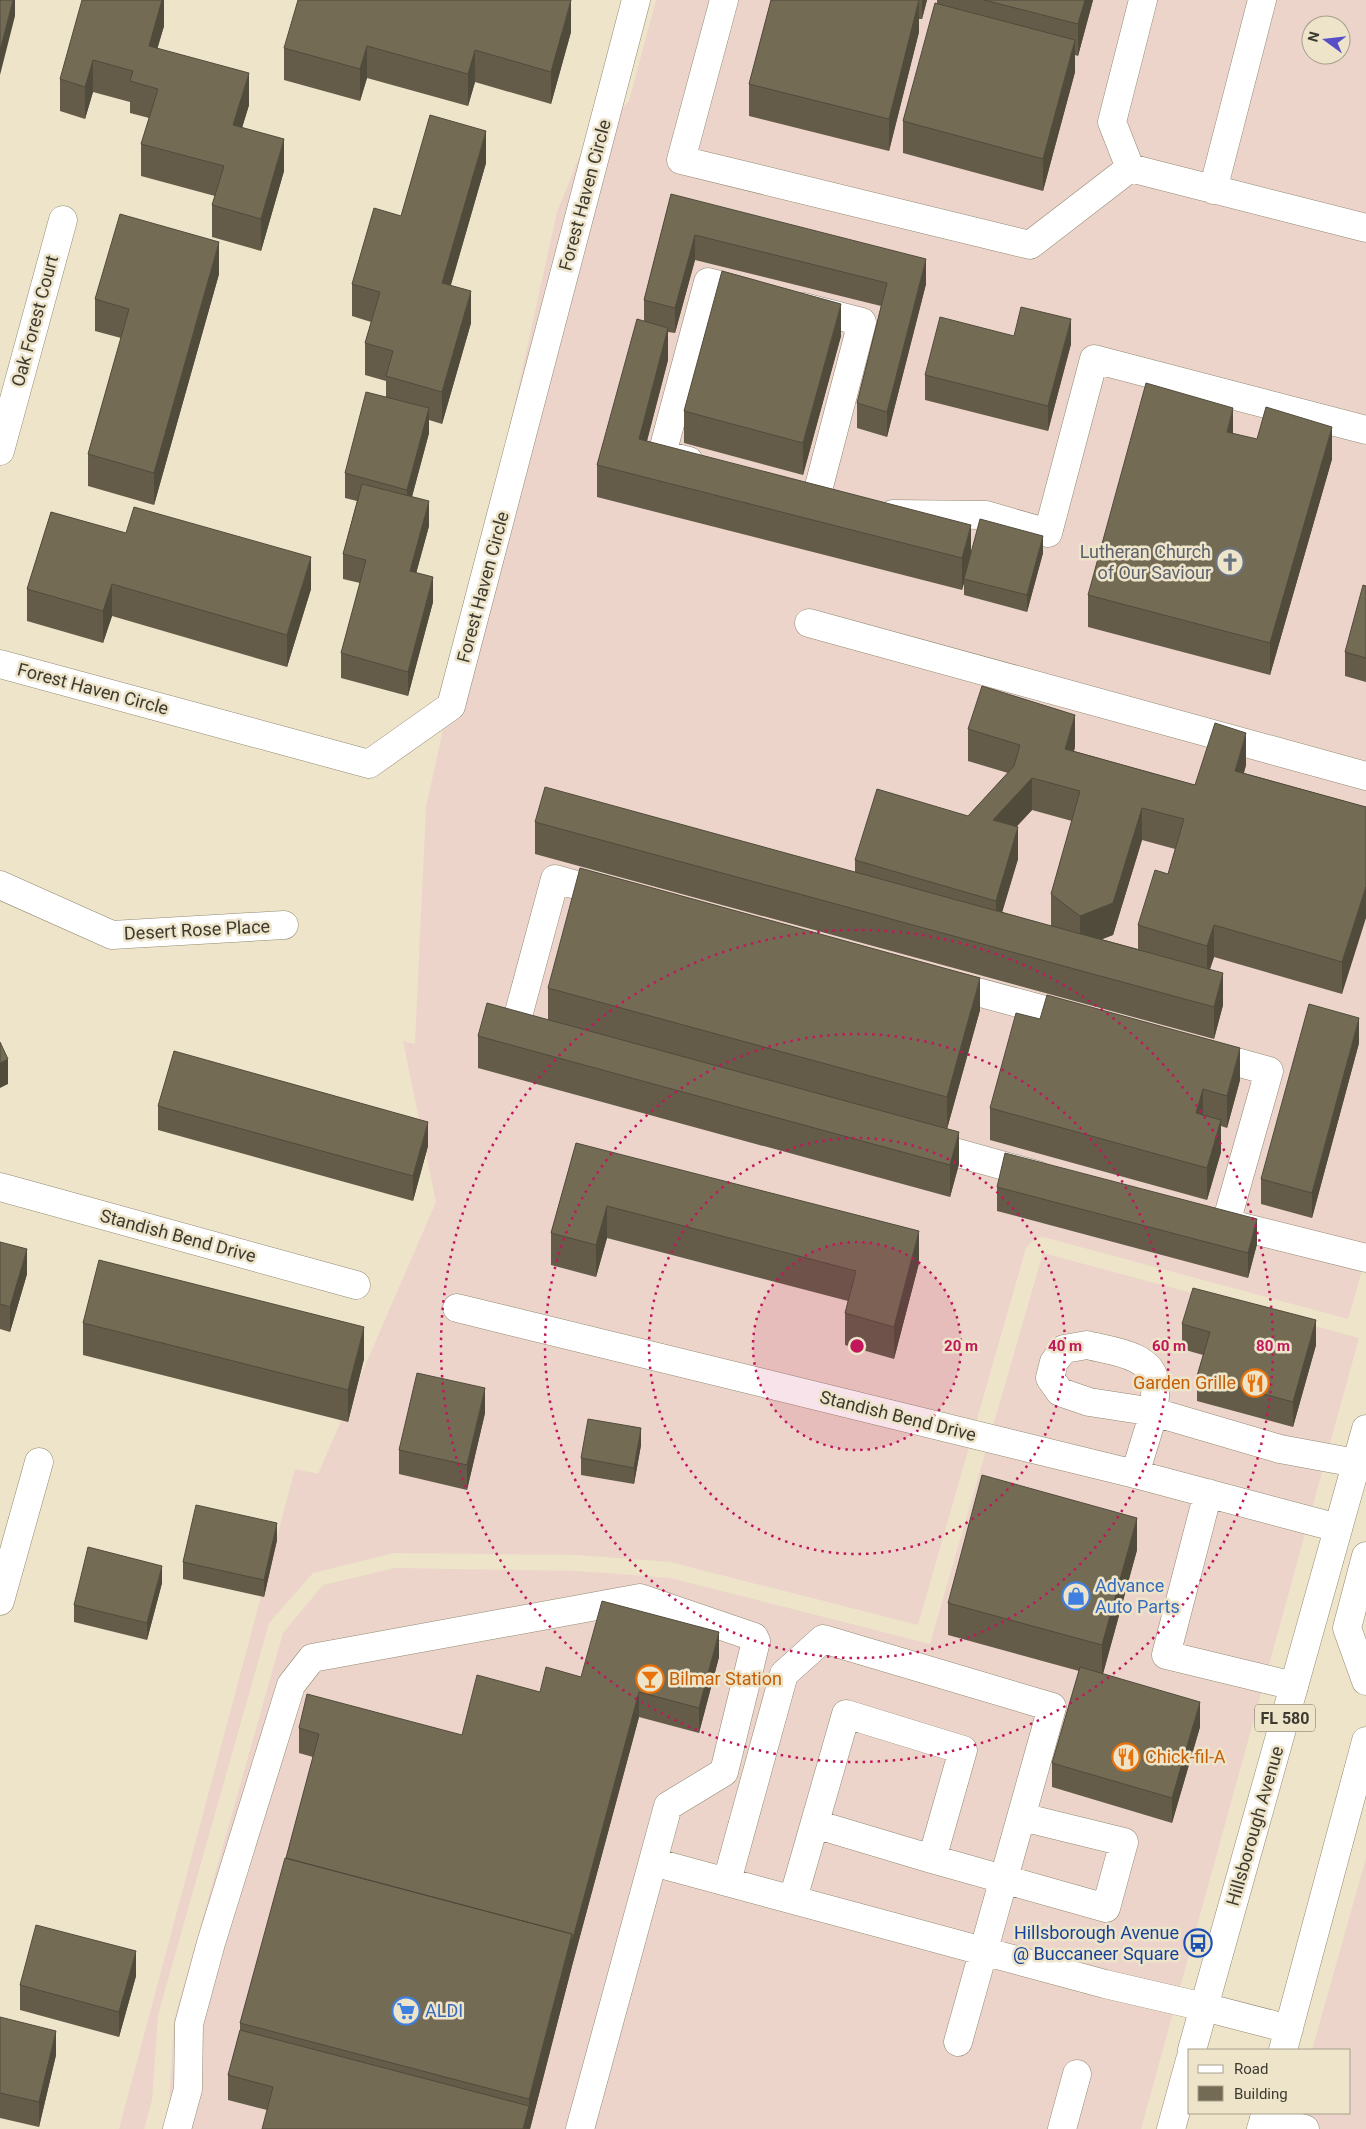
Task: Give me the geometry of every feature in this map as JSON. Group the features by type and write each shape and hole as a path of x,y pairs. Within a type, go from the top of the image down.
{"street":[{"name":"Forest Haven Circle","path":"0,664 369,764 452,706 636,0"},
{"path":"724,0 681,160 1030,245 1130,168"},
{"path":"1130,168 1112,122 1143,0"},
{"path":"1213,190 1262,0"},
{"path":"1130,168 1366,228"},
{"name":"Oak Forest Court","path":"0,451 63,220"},
{"path":"711,466 662,454 708,282 862,322 807,491 893,514 986,515 1048,533 1094,359 1366,430"},
{"path":"809,623 1366,776"},
{"path":"555,1042 514,1031 555,879 632,900"},
{"name":"Desert Rose Place","path":"0,885 112,935 284,925"},
{"path":"922,978 1105,1027"},
{"path":"1182,1047 1270,1071 1226,1223"},
{"path":"896,1136 1056,1180"},
{"name":"Standish Bend Drive","path":"0,1188 356,1286"},
{"path":"1198,1215 1366,1258"},
{"name":"Standish Bend Drive","path":"457,1308 1135,1474 1338,1528"},
{"path":"1135,1474 1154,1412 1280,1449 1356,1464"},
{"name":"Hillsborough Avenue","path":"1192,2049 1366,1429"},
{"path":"0,1601 38,1462"},
{"path":"1208,1493 1166,1656 1294,1686"},
{"path":"1366,1556 1347,1628 1366,1681"},
{"path":"177,2129 188,2088 189,2024 211,1943 291,1685 312,1658 640,1598 754,1637 756,1640 724,1772 668,1806 580,2129"},
{"path":"727,1881 784,1674 823,1639 1052,1707 1022,1818 982,1950 958,2042"},
{"path":"794,1899 846,1714 963,1750 932,1859"},
{"path":"652,1862 1105,1984 1204,2007 1286,2040 1366,1741"},
{"path":"815,1824 1003,1880 1106,1908 1124,1842 1022,1818"},
{"path":"1171,2129 1188,2067"},
{"path":"1062,2129 1077,2074"},
{"path":"1264,2120 1305,2129"}],"shaded area":[{"path":"656,0 1366,0 1366,1257 1348,1319 1047,1238 1042,1237 1032,1241 1026,1248 918,1625 670,1562 578,1555 394,1553 313,1573 269,1623 158,2015 152,2100 144,2129 119,2129 295,1469 318,1474 436,1202 403,1041 415,1044 426,807 557,212 580,155 629,101"},
{"path":"1043,1253 1359,1338 1141,2129 162,2129 169,2104 174,2020 283,1633 323,1585 395,1568 578,1571 670,1578 930,1644"},
{"path":"1366,1858 1366,2129 1290,2129 1294,2114 1351,2114 1351,2049 1312,2049"}],"building":[{"path":"0,0 13,0 0,50"},
{"path":"82,0 162,0 149,46 249,73 233,125 284,139 261,219 212,205 224,166 141,144 158,89 130,81 133,71 93,60 85,87 60,79"},
{"path":"298,0 571,0 551,72 475,50 468,74 367,46 360,69 284,48"},
{"path":"771,0 919,0 889,119 749,84"},
{"path":"984,0 1085,0 1078,24"},
{"path":"935,3 1075,40 1043,159 903,121"},
{"path":"430,115 486,131 442,283 471,291 442,392 386,376 393,351 365,343 380,292 352,284 374,208 401,216"},
{"path":"671,194 926,259 887,412 857,403 887,283 695,235 675,308 644,300"},
{"path":"120,214 219,242 154,473 88,454 129,309 95,299"},
{"path":"722,271 841,304 803,443 684,411"},
{"path":"1021,307 1071,319 1048,406 925,375 940,317 1014,336"},
{"path":"637,319 668,328 639,439 971,525 962,558 597,465"},
{"path":"1146,383 1233,408 1227,432 1257,439 1266,407 1332,427 1270,643 1088,595"},
{"path":"366,392 429,408 407,490 345,473"},
{"path":"362,484 429,501 410,571 433,577 408,672 341,653 366,560 343,554"},
{"path":"134,507 311,557 287,635 112,584 103,611 27,589 51,512 126,533"},
{"path":"980,519 1043,536 1027,595 964,579"},
{"path":"1363,585 1366,586 1366,658 1345,652"},
{"path":"982,686 1075,715 1065,749 1195,785 1215,723 1246,733 1235,771 1366,807 1366,886 1342,962 1214,925 1207,946 1138,925 1155,870 1168,874 1184,819 1142,808 1113,903 1080,916 1051,894 1080,791 1032,778 993,820 1018,827 996,901 855,860 877,789 968,816 1014,766 1020,745 968,729"},
{"path":"545,787 1223,973 1214,1007 535,822"},
{"path":"580,868 980,978 947,1097 548,988"},
{"path":"1047,995 1240,1048 1227,1096 1203,1089 1196,1113 1221,1120 1207,1168 990,1108 1016,1013 1040,1019"},
{"path":"487,1003 959,1132 950,1165 478,1036"},
{"path":"1309,1004 1359,1018 1312,1193 1261,1179"},
{"path":"0,1042 8,1059 0,1063"},
{"path":"174,1051 428,1122 413,1176 158,1106"},
{"path":"576,1143 919,1231 894,1327 845,1313 856,1271 607,1206 596,1245 551,1233"},
{"path":"1005,1153 1257,1219 1248,1253 997,1187"},
{"path":"0,1242 27,1249 10,1307 0,1304"},
{"path":"99,1260 364,1327 348,1390 83,1323"},
{"path":"1193,1288 1316,1320 1293,1402 1197,1376 1210,1332 1182,1324"},
{"path":"417,1373 485,1388 467,1465 399,1450"},
{"path":"588,1419 641,1428 634,1468 581,1458"},
{"path":"982,1475 1137,1518 1102,1645 948,1603"},
{"path":"196,1505 277,1523 264,1580 183,1562"},
{"path":"88,1547 162,1566 147,1623 74,1605"},
{"path":"602,1601 719,1632 699,1708 639,1692 572,1942 572,1934 286,1858 319,1734 299,1728 307,1694 462,1735 477,1675 540,1692 546,1667 581,1677"},
{"name":"Chick-fil-A","path":"1080,1667 1200,1702 1172,1798 1052,1763"},
{"name":"ALDI","path":"285,1858 572,1934 529,2099 240,2023"},
{"path":"36,1925 136,1951 119,2012 20,1985"},
{"path":"0,2017 56,2031 39,2102 0,2093"},
{"path":"240,2030 529,2106 523,2129 262,2129 273,2087 228,2075"}],"place":[{"name":"Lutheran Church of Our Saviour","path":"1230,562"},
{"name":"Garden Grille","path":"1255,1383"},
{"name":"Advance Auto Parts","path":"1076,1596"},
{"name":"Bilmar Station","path":"650,1679"},
{"name":"Chick-fil-A","path":"1126,1757"},
{"name":"Hillsborough Avenue @ Buccaneer Square","path":"1198,1943"},
{"name":"ALDI","path":"406,2011"}]}
